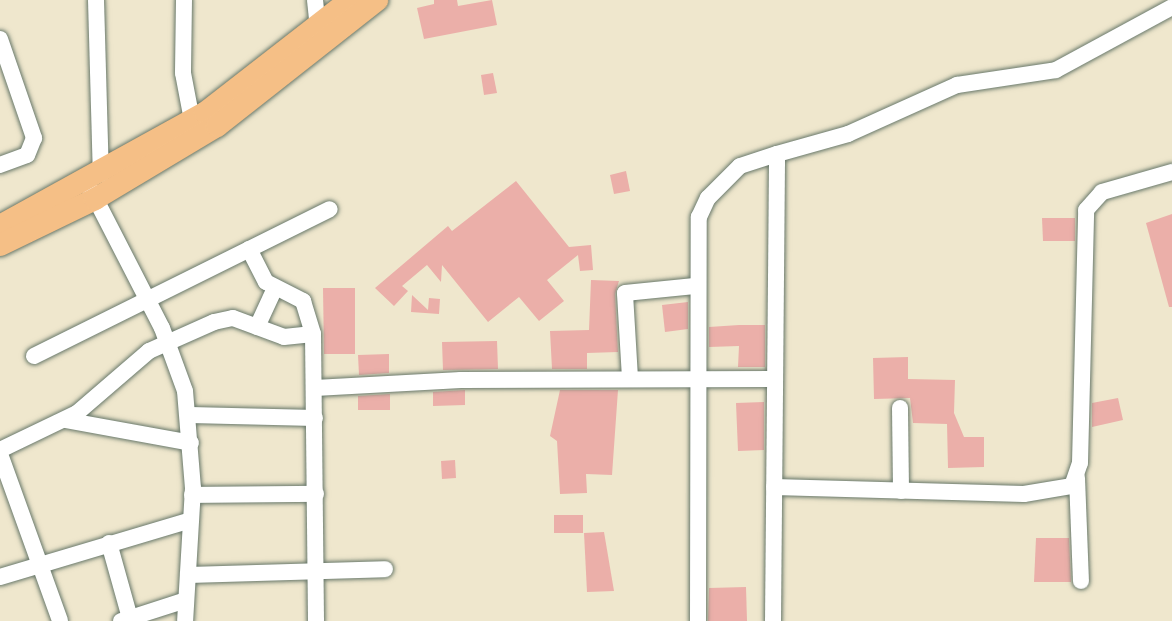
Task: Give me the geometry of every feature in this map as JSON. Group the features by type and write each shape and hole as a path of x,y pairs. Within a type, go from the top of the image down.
{"main road":[{"path":"0,244 192,120 318,28 350,0"},
{"path":"0,226 94,185 217,126 377,0"}],"street":[{"path":"96,0 94,185 167,341 190,415 192,495 185,621"},
{"path":"184,0 183,73 192,120"},
{"path":"315,0 318,28"},
{"path":"698,621 696,286 702,206 740,166 848,134 957,85 1056,70 1172,7"},
{"path":"0,39 34,138 27,155 0,165"},
{"path":"773,621 773,379 777,154"},
{"path":"1081,581 1077,478 1086,210 1102,192 1172,172"},
{"path":"34,356 330,208"},
{"path":"249,249 275,288 297,294 313,334 316,621"},
{"path":"630,378 625,293 696,286"},
{"path":"257,327 275,288"},
{"path":"0,450 65,420 167,341 224,319 257,327 284,337 313,334"},
{"path":"315,388 630,378 773,379"},
{"path":"900,408 901,491"},
{"path":"190,415 315,418"},
{"path":"65,420 191,443"},
{"path":"0,454 60,621"},
{"path":"774,487 1057,492 1077,478"},
{"path":"192,495 316,494"},
{"path":"0,577 191,520"},
{"path":"110,543 125,619 186,600"},
{"path":"188,575 385,569"}],"building":[{"path":"434,0 457,0 458,6 492,0 497,25 424,39 417,8 434,4"},
{"path":"493,73 497,93 484,95 481,75"},
{"path":"626,171 630,191 614,194 610,175"},
{"path":"516,181 569,247 591,245 593,270 580,271 578,255 547,280 564,301 539,321 519,297 488,322 442,265 441,282 427,265 402,286 408,291 394,306 375,288 448,226 452,231"},
{"path":"1172,214 1172,307 1169,307 1146,223"},
{"path":"1042,218 1075,218 1075,241 1043,241"},
{"path":"591,280 619,281 615,294 618,352 587,353 587,369 552,369 550,331 589,330"},
{"path":"323,288 355,288 355,354 324,354"},
{"path":"412,295 428,310 429,298 440,299 439,314 411,312"},
{"path":"688,302 688,329 665,332 662,305"},
{"path":"765,325 765,367 738,367 739,346 709,347 709,327"},
{"path":"497,341 498,369 443,370 442,342"},
{"path":"389,354 389,373 359,375 358,355"},
{"path":"908,357 908,379 955,380 954,413 964,437 984,437 984,467 948,468 947,424 913,423 910,398 874,399 873,358"},
{"path":"465,390 465,405 433,406 433,392"},
{"path":"560,390 618,390 612,475 586,474 587,493 560,494 557,441 550,436"},
{"path":"390,394 390,410 358,410 358,396"},
{"path":"1118,398 1123,420 1092,427 1092,403"},
{"path":"764,402 764,450 738,451 736,403"},
{"path":"455,460 456,478 442,479 441,461"},
{"path":"554,515 583,515 583,533 554,533"},
{"path":"604,532 614,591 587,592 584,533"},
{"path":"1036,538 1069,538 1071,582 1034,582"},
{"path":"746,587 747,621 708,621 709,588"}]}
